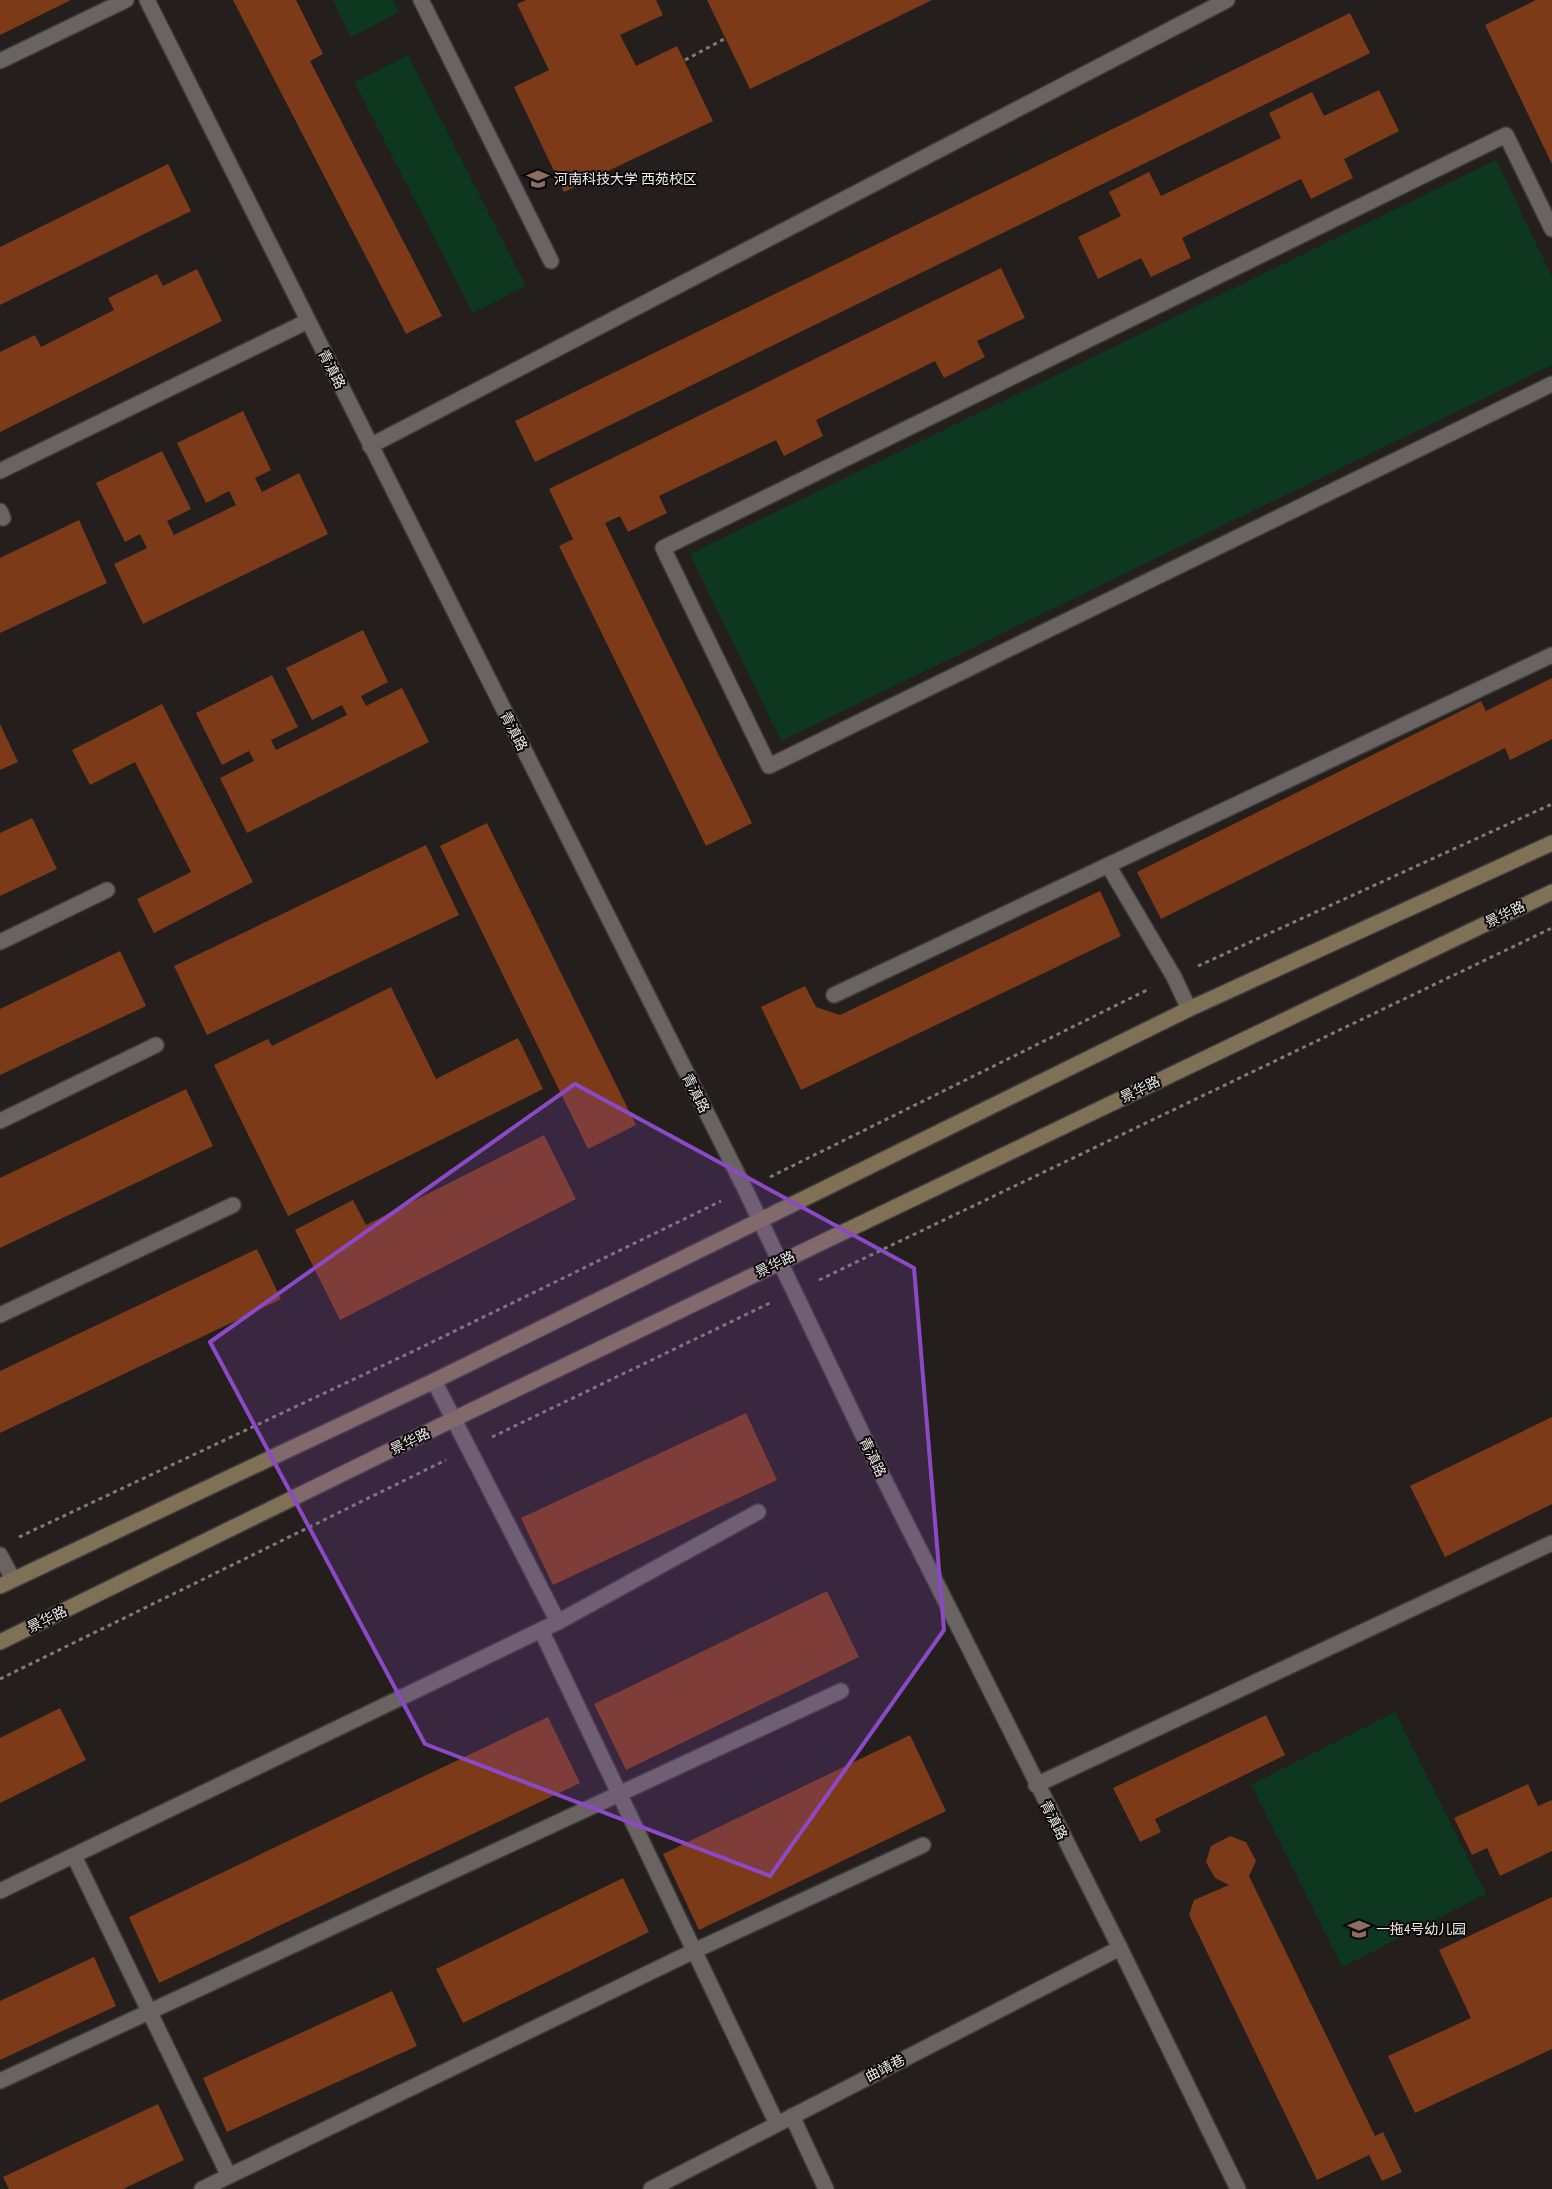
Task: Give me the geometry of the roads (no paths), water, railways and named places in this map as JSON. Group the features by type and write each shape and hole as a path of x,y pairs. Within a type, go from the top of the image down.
{"main road":[{"path":"6,1582 434,1381 1189,1009 1552,843"},
{"name":"景华路","path":"0,1642 454,1419 1552,892"}],"street":[{"path":"0,60 126,0"},
{"name":"青滇路","path":"147,0 745,1189 883,1477 1036,1785 1120,1948 1238,2189"},
{"path":"421,0 551,262"},
{"path":"370,446 1228,0"},
{"path":"1552,229 1548,211 1506,136 663,548 769,766 1552,384"},
{"path":"0,471 308,321"},
{"path":"834,995 1552,655"},
{"path":"1108,865 1174,977 1189,1009"},
{"path":"0,942 107,890"},
{"path":"0,1121 156,1045"},
{"path":"0,1315 233,1205"},
{"path":"434,1381 558,1622"},
{"path":"0,1891 558,1622 758,1512"},
{"path":"1036,1785 1552,1543"},
{"path":"0,1555 6,1582"},
{"path":"541,1630 777,2124"},
{"path":"0,2081 841,1691"},
{"path":"202,2189 694,1951 923,1845"},
{"path":"74,1856 229,2176"},
{"name":"曲靖巷","path":"651,2189 1120,1948"},
{"path":"792,2116 826,2189"}],"place":[{"name":"河南科技大学 西苑校区","path":"538,179"},
{"name":"一拖4号幼儿园","path":"1359,1929"}]}
